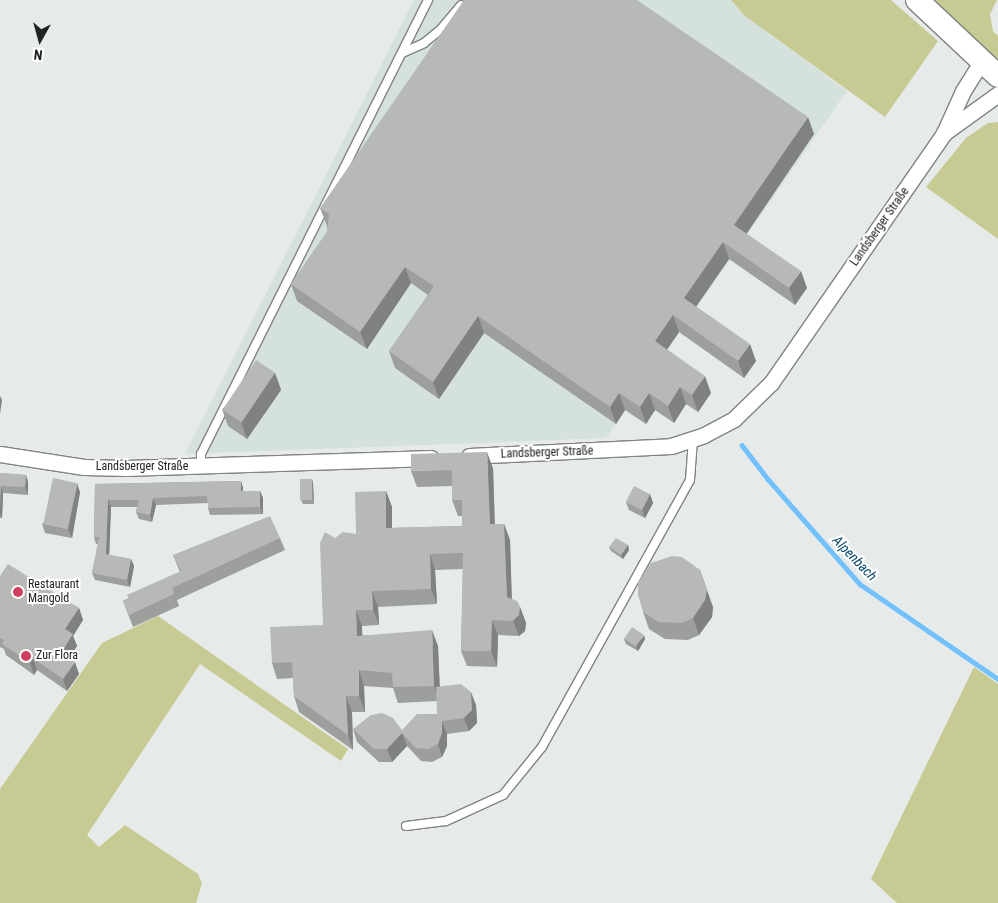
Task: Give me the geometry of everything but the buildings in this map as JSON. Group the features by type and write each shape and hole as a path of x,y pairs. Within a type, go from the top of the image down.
{"main road":[{"path":"918,0 990,68"}],"street":[{"name":"Landsberger Straße","path":"0,454 84,467 201,466 631,450 671,446 693,439 734,419 771,383 944,133 964,91 990,68"},
{"name":"Landsberger Straße","path":"944,133 998,94"}],"lane":[{"path":"201,466 201,454 428,0"},
{"path":"402,53 424,43 441,29 464,2"},
{"path":"406,826 446,821 503,795 542,747 690,480 693,439"}],"shaded area":[{"path":"414,0 731,0 745,16 847,91 606,438 185,454"}],"green space":[{"path":"731,0 891,0 938,41 885,117 745,16"},
{"path":"921,0 997,0 990,14 993,31 998,36 998,70"},
{"path":"998,122 998,239 926,187 966,138 988,123"},
{"path":"158,616 348,749 341,761 200,664 87,835 99,847 125,825 198,874 202,883 196,903 0,903 0,789 102,643"},
{"path":"974,667 998,684 998,903 897,903 871,879"}],"waterway":[{"name":"Alpenbach","path":"742,445 768,479 860,584 998,679"}],"place":[{"name":"Restaurant Mangold","path":"18,592"},
{"name":"Zur Flora","path":"26,656"}]}
